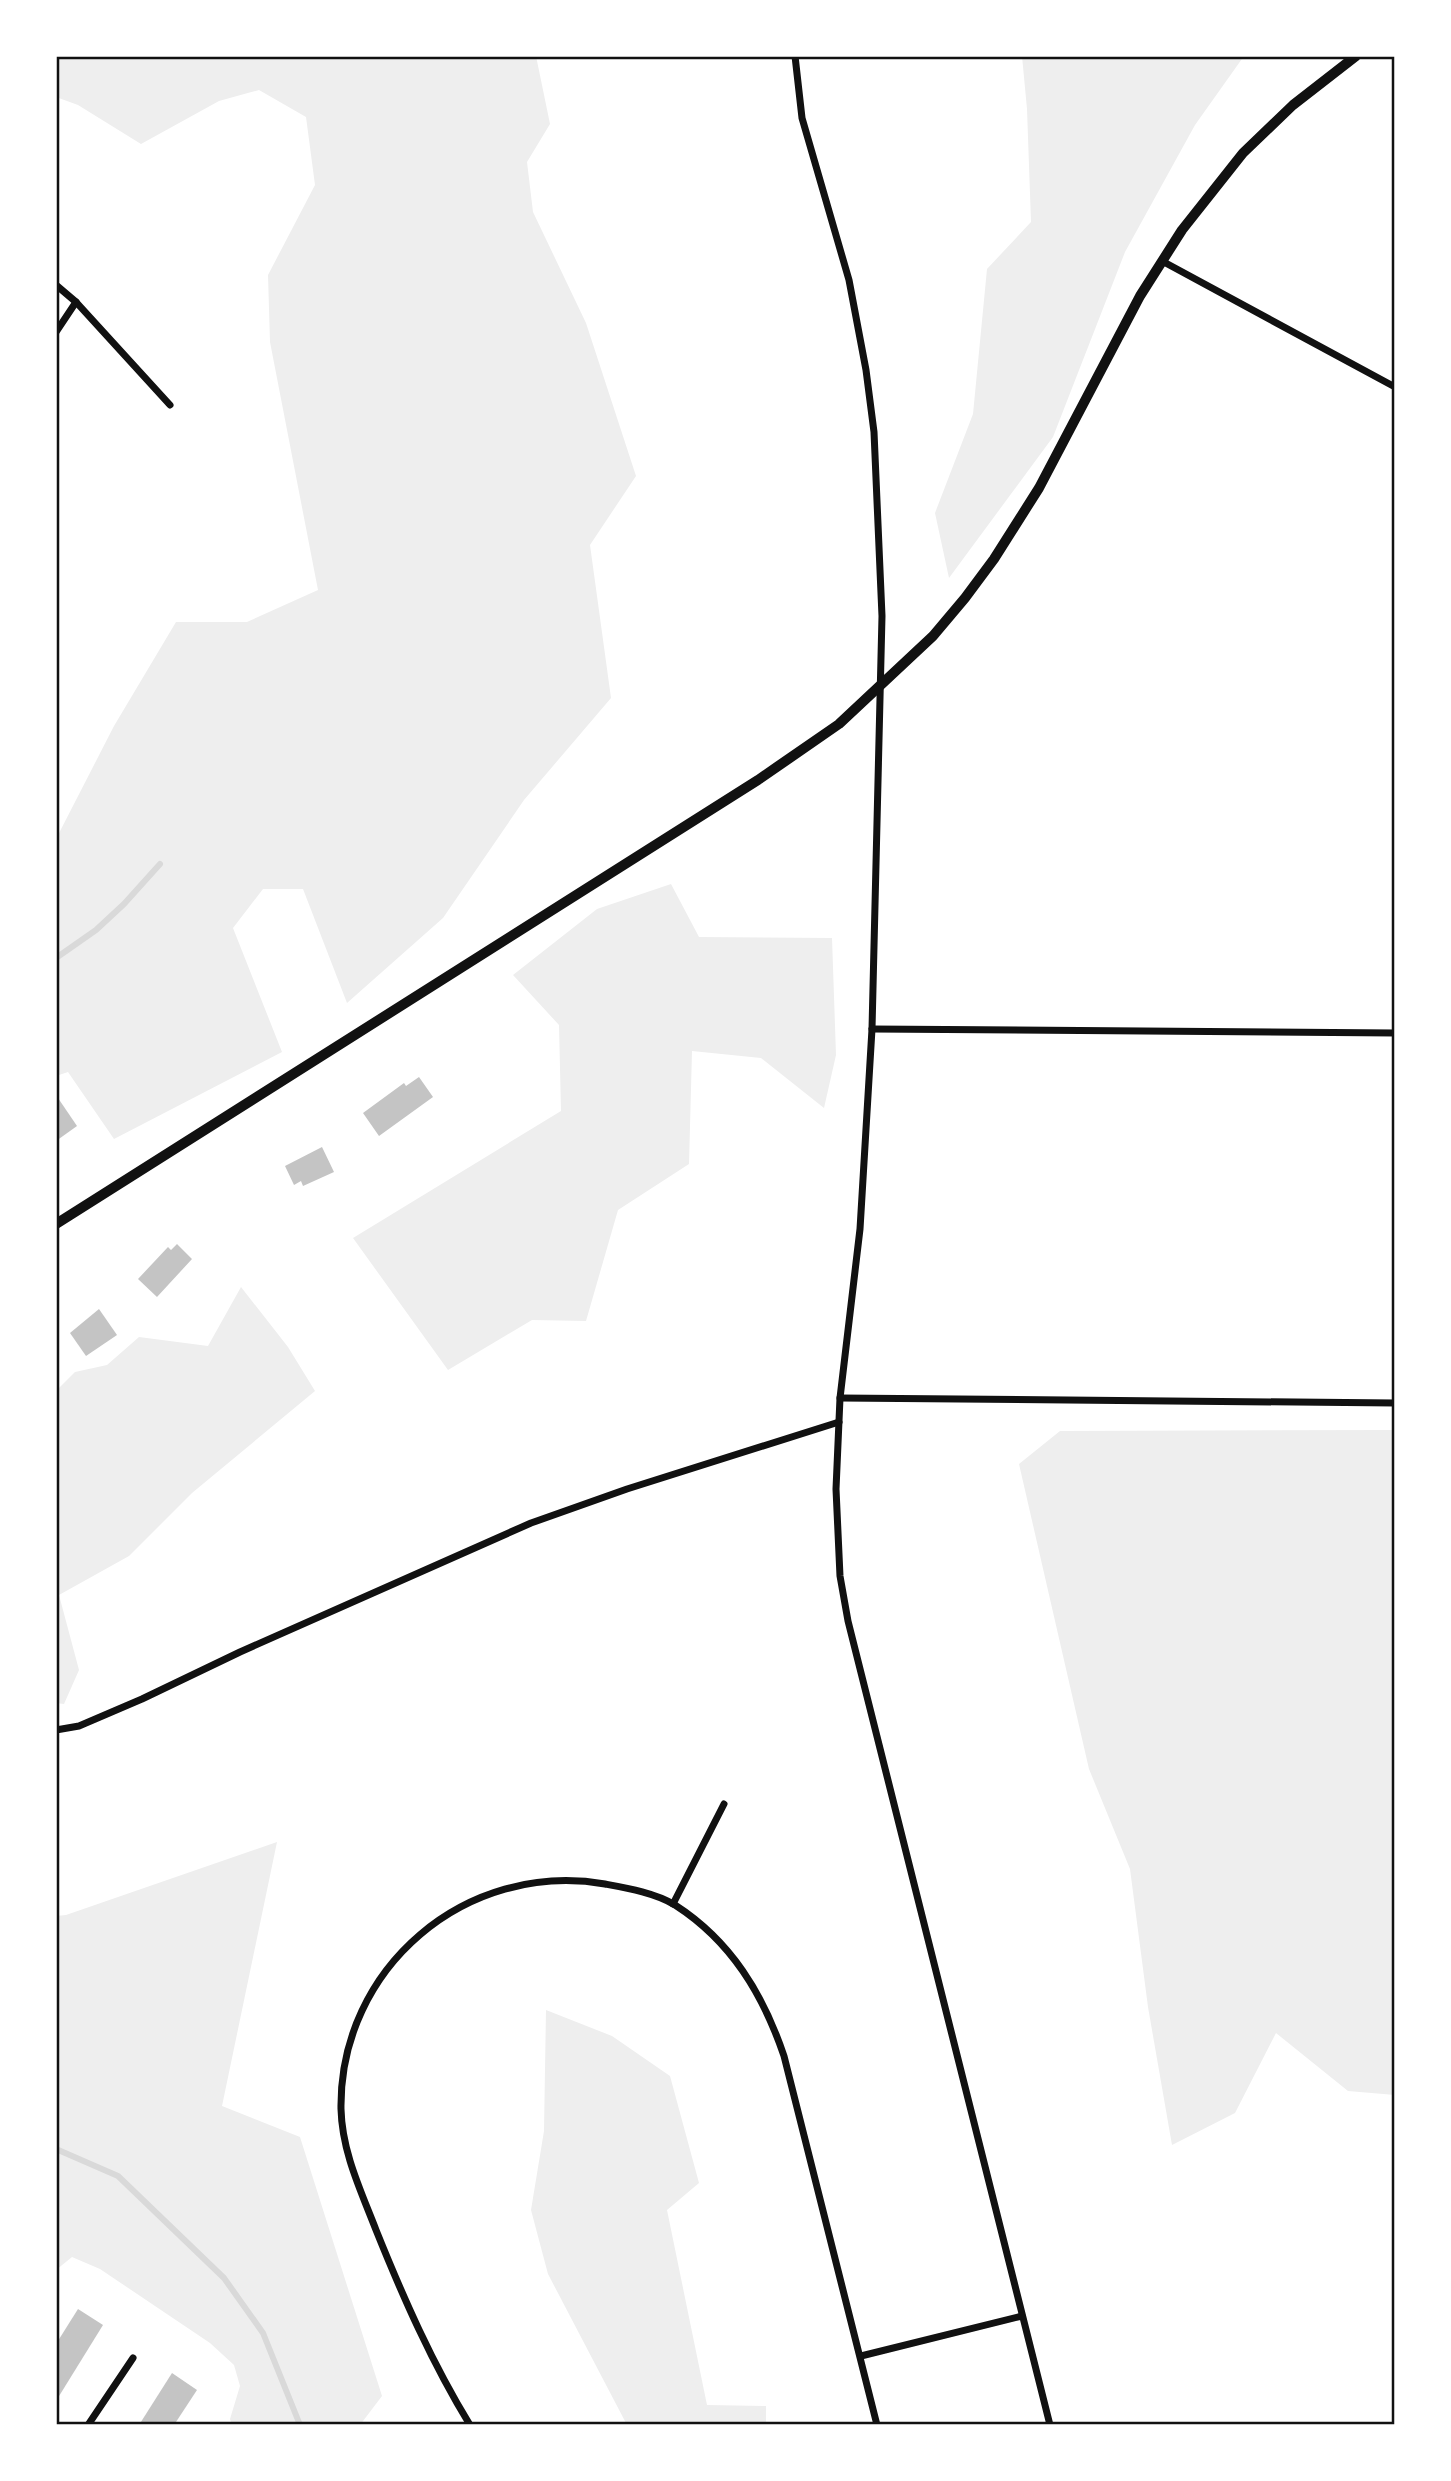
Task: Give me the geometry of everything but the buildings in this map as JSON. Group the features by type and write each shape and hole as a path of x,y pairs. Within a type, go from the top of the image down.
{"street":[{"path":"795,56 802,118 849,280 866,370 874,432 882,616 872,1029 860,1229 840,1398 836,1531 840,1576 848,1621 1050,2425"},
{"path":"56,1224 758,780 839,724 933,636 994,559 1039,488 1140,296 1194,214 1243,153 1293,105 1356,56"},
{"path":"1162,261 1395,387"},
{"path":"56,285 76,302 170,405"},
{"path":"56,332 76,302"},
{"path":"872,1029 1395,1032"},
{"path":"840,1398 1395,1403"},
{"path":"56,1730 79,1726 142,1699 240,1651 531,1523 626,1489 839,1422"},
{"path":"673,1904 724,1804"},
{"path":"470,2425 406,2304 354,2175 345,2142 341,2108 347,2056 358,2019 382,1977 406,1947 430,1926 453,1910 487,1894 532,1882 560,1880 620,1886 673,1904 709,1931 730,1953 755,1987 773,2024 784,2056 877,2425"},
{"path":"861,2357 1022,2316"},
{"path":"88,2425 133,2358"}],"shaded area":[{"path":"56,56 536,56 550,124 527,162 533,212 586,323 636,476 590,545 611,698 524,800 443,918 347,1003 303,889 263,889 233,928 282,1052 114,1139 68,1072 56,1076 56,839 114,726 176,622 247,622 318,590 270,342 268,275 315,185 306,117 259,90 219,101 141,144 78,105 56,97"},
{"path":"1022,56 1244,56 1195,125 1125,252 1053,437 949,578 935,513 973,414 987,269 1031,222 1027,109"},
{"path":"671,884 699,937 832,938 836,1055 824,1108 761,1058 692,1051 689,1164 618,1210 586,1321 532,1320 448,1370 353,1238 561,1111 559,1025 513,975 597,909"},
{"path":"241,1287 288,1347 315,1391 192,1493 129,1556 59,1595 79,1670 64,1704 56,1703 56,1391 75,1372 107,1365 139,1337 208,1346"},
{"path":"1395,1430 1395,2095 1348,2091 1276,2033 1235,2113 1172,2145 1148,2007 1130,1869 1089,1769 1019,1464 1060,1431"},
{"path":"277,1842 222,2106 300,2137 382,2396 360,2425 232,2425 230,2419 240,2386 234,2365 210,2343 100,2269 72,2257 56,2270 56,1916 66,1915"},
{"path":"546,2010 612,2036 670,2076 699,2183 667,2210 707,2405 766,2406 766,2425 627,2425 548,2274 531,2210 544,2131"}],"waterway":[{"path":"56,958 96,930 160,864"},
{"path":"56,2149 118,2176 224,2278 263,2333 300,2425"}]}
